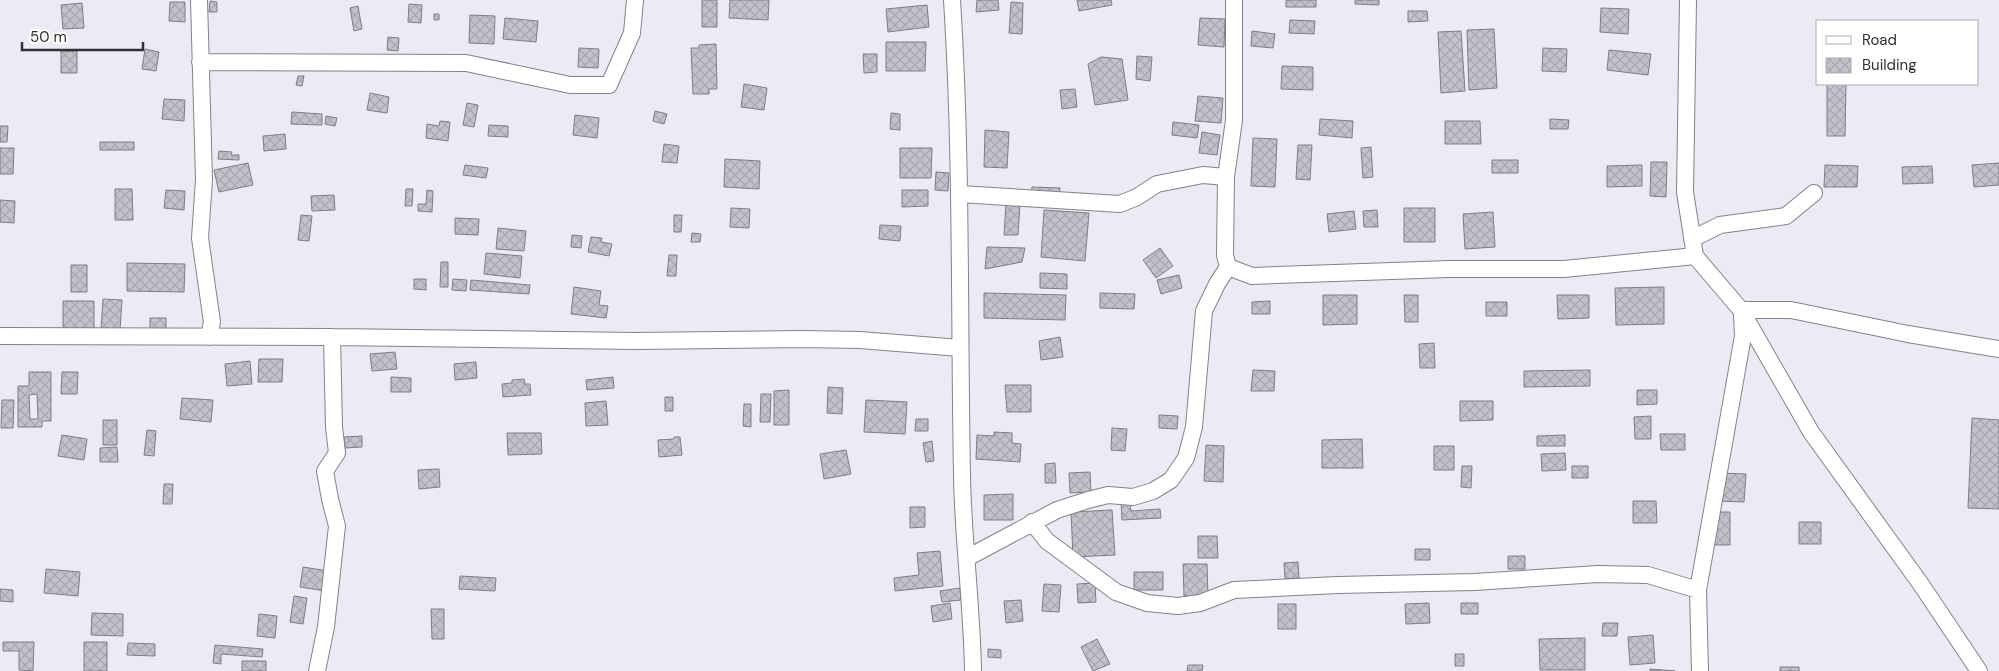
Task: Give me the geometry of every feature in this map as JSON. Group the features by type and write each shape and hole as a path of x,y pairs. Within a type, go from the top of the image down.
{"street":[{"path":"199,0 204,179 200,238 212,322 209,337"},
{"path":"200,62 466,63 570,85 609,85 632,33 635,0"},
{"path":"952,0 957,79 960,194 963,510 973,671"},
{"path":"967,558 1057,510 1108,495 1134,497 1153,491 1171,480 1186,458 1194,427 1204,311 1217,284 1228,267 1225,255 1226,177 1234,120 1234,0"},
{"path":"1688,0 1686,192 1695,256 1741,310 1812,432 1920,583 1978,671"},
{"path":"960,194 1120,204 1137,197 1157,184 1203,175 1226,177"},
{"path":"1692,239 1720,224 1786,216 1814,193"},
{"path":"1228,267 1252,276 1278,276 1449,269 1564,269 1695,256"},
{"path":"1741,310 1791,310 1908,334 1999,349"},
{"path":"1700,671 1698,590 1744,336 1741,310"},
{"path":"0,336 332,337 635,341 802,339 860,340 960,348"},
{"path":"317,671 327,618 337,526 325,471 337,453 334,427 332,337"},
{"path":"1032,522 1047,541 1116,592 1147,603 1170,606 1200,603 1234,590 1338,585 1474,582 1598,574 1648,575 1698,590"}],"building":[{"path":"702,0 717,0 717,27 702,27"},
{"path":"730,0 769,0 768,20 729,18"},
{"path":"977,0 998,0 999,10 976,12"},
{"path":"1077,0 1111,0 1112,5 1079,11"},
{"path":"1286,0 1316,0 1316,7 1286,7"},
{"path":"1355,0 1379,0 1379,5 1355,4"},
{"path":"210,1 217,2 217,12 209,12"},
{"path":"170,2 185,2 185,22 169,21"},
{"path":"1011,2 1023,3 1022,34 1009,33"},
{"path":"82,3 84,28 63,29 61,5"},
{"path":"409,4 422,5 421,23 408,22"},
{"path":"927,5 929,27 888,32 886,9"},
{"path":"358,6 362,29 354,31 350,8"},
{"path":"1601,8 1629,9 1628,34 1600,32"},
{"path":"1408,11 1427,11 1428,21 1408,22"},
{"path":"434,14 439,14 439,20 434,20"},
{"path":"470,15 495,16 494,44 469,43"},
{"path":"505,18 538,21 536,42 503,39"},
{"path":"1200,18 1225,19 1224,47 1198,45"},
{"path":"1290,20 1315,21 1314,34 1289,33"},
{"path":"1494,29 1497,88 1469,90 1467,30"},
{"path":"1252,31 1275,34 1273,48 1251,46"},
{"path":"1461,31 1465,91 1441,93 1438,32"},
{"path":"388,37 399,38 398,51 387,50"},
{"path":"886,42 926,42 925,71 886,71"},
{"path":"716,44 717,89 709,89 709,94 693,94 691,48 699,48 699,45"},
{"path":"579,48 599,49 598,68 578,67"},
{"path":"1543,48 1567,49 1566,72 1542,71"},
{"path":"145,49 159,52 156,71 142,69"},
{"path":"1609,50 1651,54 1648,75 1607,70"},
{"path":"61,51 77,51 77,73 61,73"},
{"path":"863,54 877,54 877,72 864,73"},
{"path":"1137,56 1152,57 1150,81 1136,79"},
{"path":"1101,57 1122,59 1128,100 1095,105 1088,64"},
{"path":"1282,66 1313,67 1313,90 1281,89"},
{"path":"298,76 304,76 302,86 296,85"},
{"path":"744,84 767,88 764,110 741,107"},
{"path":"1827,85 1846,85 1845,136 1827,136"},
{"path":"1075,89 1077,107 1062,109 1060,90"},
{"path":"370,93 389,97 387,113 367,110"},
{"path":"1198,96 1223,98 1221,123 1195,121"},
{"path":"164,99 185,100 184,121 162,119"},
{"path":"467,103 478,105 474,127 463,125"},
{"path":"655,111 667,114 664,124 653,121"},
{"path":"292,112 322,114 322,125 291,124"},
{"path":"891,113 900,114 900,130 890,129"},
{"path":"575,115 599,118 597,138 573,135"},
{"path":"326,116 337,118 335,126 325,124"},
{"path":"1320,119 1353,121 1352,138 1319,135"},
{"path":"1550,119 1569,120 1568,129 1550,129"},
{"path":"440,121 450,122 448,141 426,138 427,124 439,126"},
{"path":"1445,121 1480,121 1481,144 1445,144"},
{"path":"1173,122 1199,125 1197,138 1172,135"},
{"path":"489,125 508,126 508,137 488,136"},
{"path":"0,126 8,126 7,142 0,142"},
{"path":"985,130 1009,132 1007,168 984,167"},
{"path":"1202,132 1220,135 1217,155 1199,153"},
{"path":"285,134 286,149 264,151 263,136"},
{"path":"1253,138 1277,139 1275,187 1251,186"},
{"path":"100,142 134,142 134,150 100,150"},
{"path":"664,144 679,146 677,163 662,162"},
{"path":"1298,145 1312,145 1310,180 1296,179"},
{"path":"1371,147 1373,177 1363,178 1361,148"},
{"path":"0,148 14,148 13,174 0,174"},
{"path":"900,148 932,148 931,178 900,178"},
{"path":"219,151 232,152 231,155 239,155 239,160 218,159"},
{"path":"725,159 760,161 759,189 724,187"},
{"path":"1492,160 1518,160 1518,173 1492,173"},
{"path":"1651,162 1667,162 1666,197 1650,196"},
{"path":"248,163 253,185 219,192 214,170"},
{"path":"1999,163 1999,185 1974,187 1972,165"},
{"path":"465,165 488,168 486,178 463,175"},
{"path":"1642,165 1642,186 1607,187 1607,166"},
{"path":"1825,165 1858,166 1857,187 1824,187"},
{"path":"1932,166 1933,183 1903,184 1902,167"},
{"path":"936,172 949,173 948,191 935,190"},
{"path":"1032,187 1060,188 1059,198 1031,198"},
{"path":"115,189 132,189 133,220 115,220"},
{"path":"406,189 413,189 412,206 405,206"},
{"path":"166,190 185,191 184,210 164,208"},
{"path":"427,190 433,191 432,212 418,211 418,204 426,204"},
{"path":"902,190 928,190 928,206 902,207"},
{"path":"334,195 335,210 312,211 311,196"},
{"path":"0,200 15,201 14,223 0,222"},
{"path":"1006,203 1020,204 1018,235 1004,235"},
{"path":"731,208 750,209 749,228 730,227"},
{"path":"1404,208 1435,208 1435,242 1404,242"},
{"path":"1044,210 1089,213 1085,261 1041,257"},
{"path":"1377,210 1378,227 1364,227 1363,211"},
{"path":"1354,211 1356,229 1329,232 1327,214"},
{"path":"1493,212 1495,247 1465,249 1463,214"},
{"path":"301,215 312,216 309,241 298,240"},
{"path":"674,215 682,215 681,232 674,232"},
{"path":"455,218 479,219 478,235 455,234"},
{"path":"880,225 901,226 900,241 879,239"},
{"path":"498,228 526,231 524,251 496,249"},
{"path":"692,233 701,234 700,242 691,242"},
{"path":"572,235 582,236 581,248 571,247"},
{"path":"591,237 602,238 601,242 612,244 609,256 588,252"},
{"path":"987,247 1025,248 1022,262 985,269"},
{"path":"1160,248 1173,266 1156,278 1143,260"},
{"path":"486,253 522,256 520,278 484,274"},
{"path":"669,255 677,255 676,276 667,276"},
{"path":"441,262 448,262 448,287 440,287"},
{"path":"127,263 185,264 184,292 127,291"},
{"path":"71,265 87,265 87,292 71,292"},
{"path":"1040,273 1067,274 1067,289 1040,288"},
{"path":"1179,275 1182,288 1161,294 1157,280"},
{"path":"414,279 426,279 426,290 414,289"},
{"path":"453,279 467,280 466,291 452,290"},
{"path":"471,280 530,285 529,294 470,290"},
{"path":"574,287 601,291 599,305 608,306 606,318 571,314"},
{"path":"1664,287 1664,324 1616,325 1615,288"},
{"path":"984,293 1066,295 1065,320 984,318"},
{"path":"1100,293 1135,294 1134,309 1100,308"},
{"path":"1323,295 1357,295 1357,324 1323,325"},
{"path":"1404,295 1418,295 1418,322 1405,322"},
{"path":"1557,295 1589,295 1589,318 1558,319"},
{"path":"103,299 122,300 120,330 101,329"},
{"path":"63,301 94,301 94,329 63,329"},
{"path":"1270,301 1270,314 1252,314 1252,302"},
{"path":"1486,302 1507,302 1507,316 1486,316"},
{"path":"150,318 166,318 166,332 150,331"},
{"path":"1060,337 1063,357 1041,360 1039,341"},
{"path":"1434,343 1435,368 1420,368 1419,344"},
{"path":"395,352 397,369 372,371 370,354"},
{"path":"259,359 283,359 282,382 258,382"},
{"path":"250,361 252,384 227,386 225,364"},
{"path":"476,362 477,378 455,380 454,364"},
{"path":"1253,370 1275,371 1274,391 1251,391"},
{"path":"1590,370 1590,386 1524,387 1524,371"},
{"path":"29,372 51,372 51,421 42,421 42,427 18,427 18,386 29,386","holes":["37,394 38,419 30,419 29,395"]},
{"path":"62,372 78,372 77,394 61,394"},
{"path":"391,377 411,378 411,392 391,392"},
{"path":"613,377 614,388 587,390 586,380"},
{"path":"524,379 525,384 530,384 531,395 503,397 502,384 512,383 512,380"},
{"path":"1005,385 1031,385 1031,412 1007,412"},
{"path":"828,387 843,388 842,414 827,413"},
{"path":"789,390 789,425 774,425 774,391"},
{"path":"1637,390 1657,390 1657,404 1637,405"},
{"path":"761,394 771,394 770,422 760,422"},
{"path":"665,397 673,397 673,411 665,411"},
{"path":"182,398 213,400 211,422 180,419"},
{"path":"2,400 14,400 13,428 1,428"},
{"path":"866,400 907,402 905,434 864,432"},
{"path":"606,401 608,425 586,426 585,403"},
{"path":"1460,401 1493,401 1493,420 1460,421"},
{"path":"744,404 751,404 751,427 743,426"},
{"path":"1159,415 1178,416 1177,429 1159,428"},
{"path":"1651,416 1651,439 1635,439 1634,417"},
{"path":"1972,418 1999,420 1999,509 1968,508"},
{"path":"916,419 928,419 928,431 915,431"},
{"path":"103,420 117,420 117,445 103,445"},
{"path":"1112,428 1127,429 1125,451 1111,450"},
{"path":"147,430 156,431 154,456 144,455"},
{"path":"994,432 1012,433 1012,443 1021,444 1020,462 976,459 977,435 994,436"},
{"path":"507,433 541,433 542,454 508,455"},
{"path":"1660,434 1685,434 1685,450 1661,450"},
{"path":"62,435 87,439 84,460 58,456"},
{"path":"1565,435 1565,446 1537,446 1537,436"},
{"path":"362,436 362,447 345,448 344,437"},
{"path":"674,437 680,437 682,455 659,457 658,440 674,439"},
{"path":"1362,439 1363,468 1322,468 1322,440"},
{"path":"932,441 934,461 926,462 923,443"},
{"path":"1206,445 1224,446 1223,482 1204,481"},
{"path":"1434,446 1454,446 1454,470 1434,470"},
{"path":"117,447 118,462 100,462 100,448"},
{"path":"846,450 851,474 824,479 820,454"},
{"path":"1565,453 1566,470 1542,471 1541,454"},
{"path":"1055,463 1056,483 1045,483 1045,464"},
{"path":"1462,466 1472,466 1471,488 1461,487"},
{"path":"1572,466 1588,466 1588,478 1572,478"},
{"path":"439,469 440,487 419,489 418,470"},
{"path":"1090,472 1091,492 1070,493 1069,473"},
{"path":"1719,473 1746,474 1744,502 1718,501"},
{"path":"164,484 173,484 172,504 163,504"},
{"path":"1013,494 1013,520 984,520 984,495"},
{"path":"1633,501 1656,501 1657,523 1633,523"},
{"path":"1121,502 1130,502 1131,511 1160,509 1161,518 1122,520"},
{"path":"910,507 925,507 925,527 910,528"},
{"path":"1112,510 1115,555 1073,557 1071,512"},
{"path":"1714,512 1730,512 1730,545 1713,545"},
{"path":"1799,522 1821,522 1821,544 1799,544"},
{"path":"1198,536 1217,536 1218,558 1198,558"},
{"path":"1415,549 1430,549 1430,560 1415,560"},
{"path":"940,551 943,586 895,591 894,578 919,575 917,553"},
{"path":"1508,556 1525,556 1525,569 1508,569"},
{"path":"1298,562 1299,578 1285,579 1284,563"},
{"path":"1183,564 1207,564 1208,596 1184,596"},
{"path":"303,567 328,571 325,591 300,587"},
{"path":"46,569 80,572 78,596 44,593"},
{"path":"1134,572 1163,572 1163,590 1134,590"},
{"path":"460,576 496,578 495,591 459,589"},
{"path":"1095,583 1096,602 1078,603 1077,584"},
{"path":"1044,584 1061,585 1059,612 1042,611"},
{"path":"960,588 961,600 942,602 940,591"},
{"path":"0,589 13,590 13,602 0,601"},
{"path":"294,596 307,598 303,624 290,622"},
{"path":"1021,600 1023,621 1006,623 1004,601"},
{"path":"950,603 952,619 933,622 931,606"},
{"path":"1429,603 1430,623 1406,624 1405,604"},
{"path":"1461,603 1478,603 1478,614 1461,614"},
{"path":"1278,604 1296,604 1296,629 1278,629"},
{"path":"431,609 444,609 444,639 432,639"},
{"path":"92,613 123,614 123,636 91,635"},
{"path":"259,614 277,616 275,638 257,636"},
{"path":"1603,623 1618,623 1617,636 1602,636"},
{"path":"1653,635 1655,663 1630,665 1628,637"},
{"path":"1585,638 1585,670 1540,670 1539,639"},
{"path":"1097,639 1110,664 1093,671 1081,647"},
{"path":"3,642 34,642 33,671 19,670 19,651 3,651"},
{"path":"84,642 107,642 107,671 84,671"},
{"path":"128,643 155,644 155,656 127,655"},
{"path":"215,645 263,649 262,657 221,654 221,664 213,663"},
{"path":"988,649 1001,650 1001,658 988,657"},
{"path":"1455,654 1464,654 1464,666 1455,666"},
{"path":"242,661 266,661 266,671 242,671"},
{"path":"1188,665 1203,665 1202,671 1187,671"},
{"path":"1780,667 1799,667 1799,671 1780,671"},
{"path":"1650,669 1675,671 1650,671"}]}
